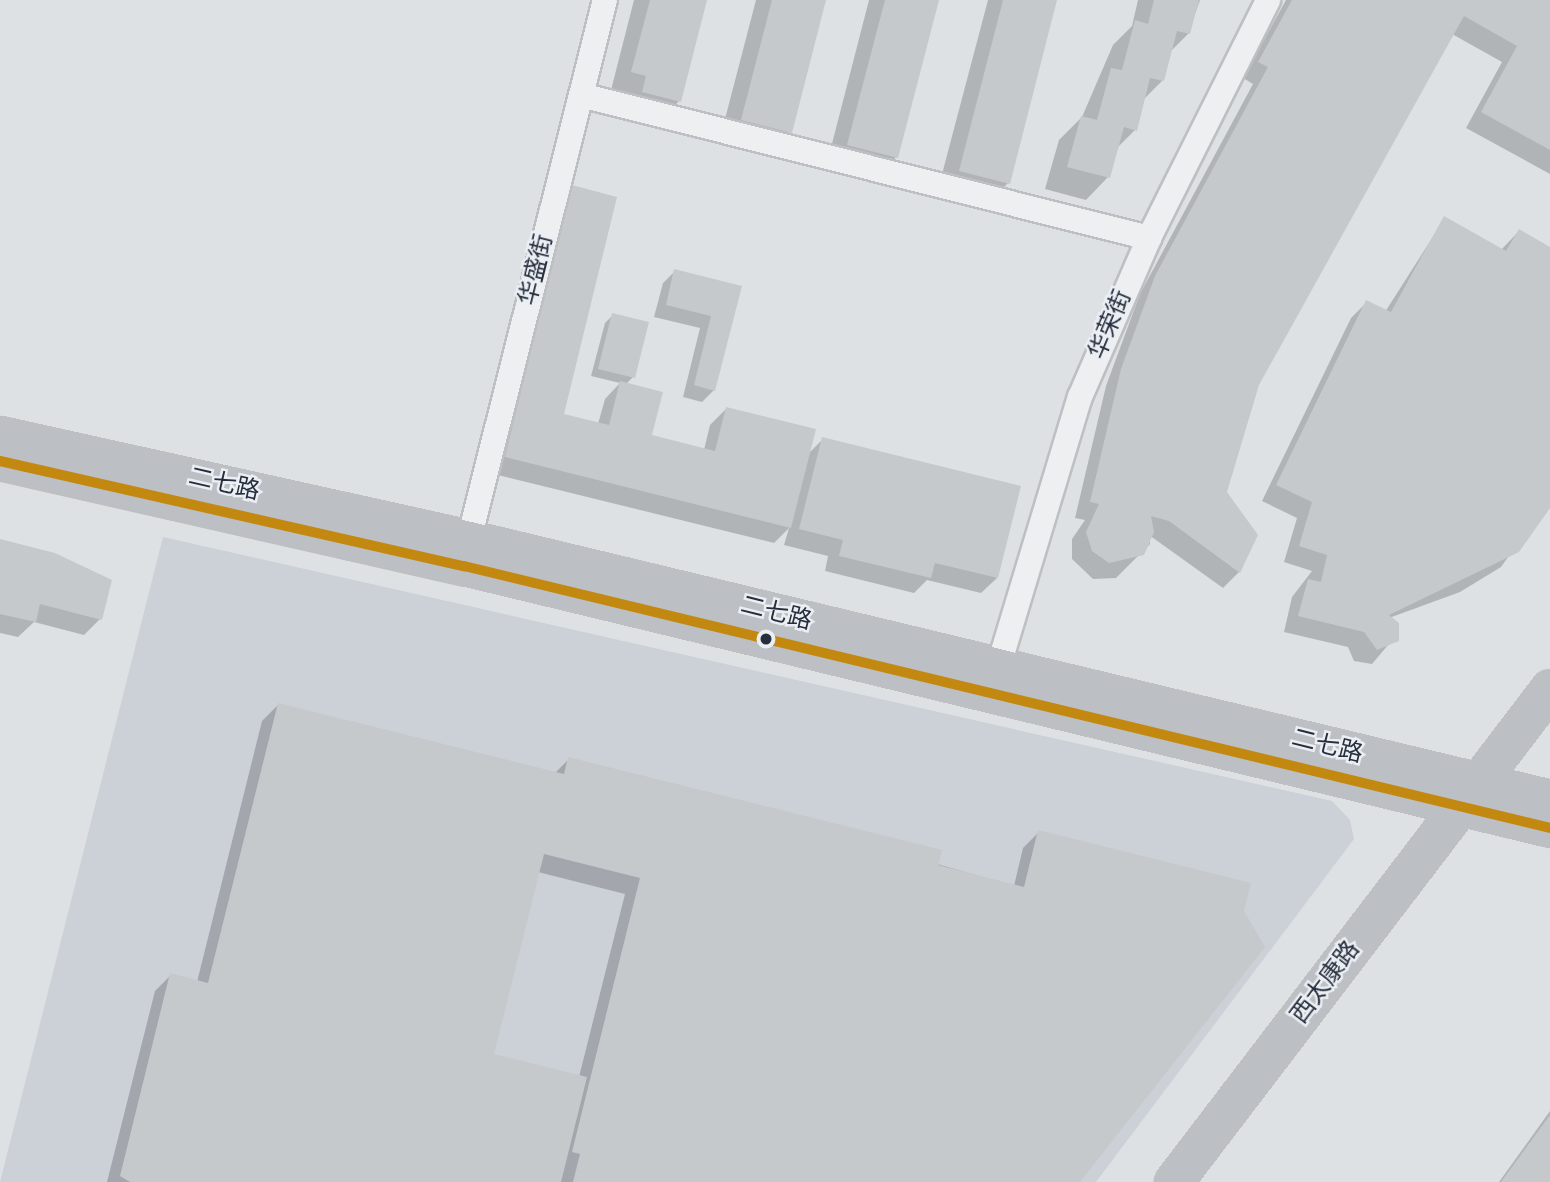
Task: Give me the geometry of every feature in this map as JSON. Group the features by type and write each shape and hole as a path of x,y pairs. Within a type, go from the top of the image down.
{"main road":[{"name":"二七路","path":"0,435 469,539 998,668 1469,795 1550,828"},
{"name":"二七路","path":"0,461 1469,795 1550,799"},
{"name":"西太康路","path":"1173,1182 1550,688"}],"street":[{"name":"华盛街","path":"469,539 605,0"},
{"name":"华荣街","path":"998,668 1080,397 1149,238 1268,0"},
{"path":"581,95 1149,238"}],"shaded area":[{"path":"163,537 1332,801 1350,820 1354,839 1096,1182 0,1182"}],"building":[{"path":"650,0 707,0 681,102 642,92 646,76 631,72"},
{"path":"772,0 826,0 792,133 741,120"},
{"path":"885,0 939,0 898,158 847,145"},
{"path":"1003,0 1057,0 1010,184 959,171"},
{"path":"1154,0 1199,0 1190,34 1177,31 1164,81 1150,78 1137,131 1124,127 1110,178 1067,167 1081,116 1097,120 1111,68 1122,70 1135,20 1148,24"},
{"path":"1292,0 1550,0 1550,150 1481,112 1517,46 1464,16 1259,385 1227,492 1258,535 1240,573 1169,521 1151,516 1154,532 1144,555 1109,563 1092,551 1086,532 1099,504 1090,502 1121,369 1155,276 1268,67 1258,62"},
{"path":"572,185 617,197 564,414 609,425 620,381 663,392 652,435 715,451 726,407 816,429 791,528 505,457"},
{"path":"1444,216 1506,251 1519,229 1550,247 1550,508 1519,552 1389,615 1399,623 1399,641 1377,650 1364,632 1298,616 1308,579 1321,582 1327,555 1299,546 1312,502 1276,485 1366,300 1391,312"},
{"path":"674,269 742,286 715,391 694,385 711,316 666,305"},
{"path":"612,313 649,322 635,378 598,369"},
{"path":"822,437 1021,486 998,578 935,563 931,578 839,556 843,540 799,529"},
{"path":"0,539 55,553 112,580 102,620 40,604 36,622 0,614"},
{"path":"278,703 564,774 568,757 942,850 938,865 1024,887 1038,830 1251,883 1244,911 1265,947 1080,1182 573,1182 580,1154 572,1152 640,878 544,854 494,1054 587,1077 561,1182 130,1182 120,1176 170,973 208,983"},
{"path":"1550,1115 1550,1182 1501,1182"}],"transit line":[{"path":"0,461 464,566 1550,828"}]}
